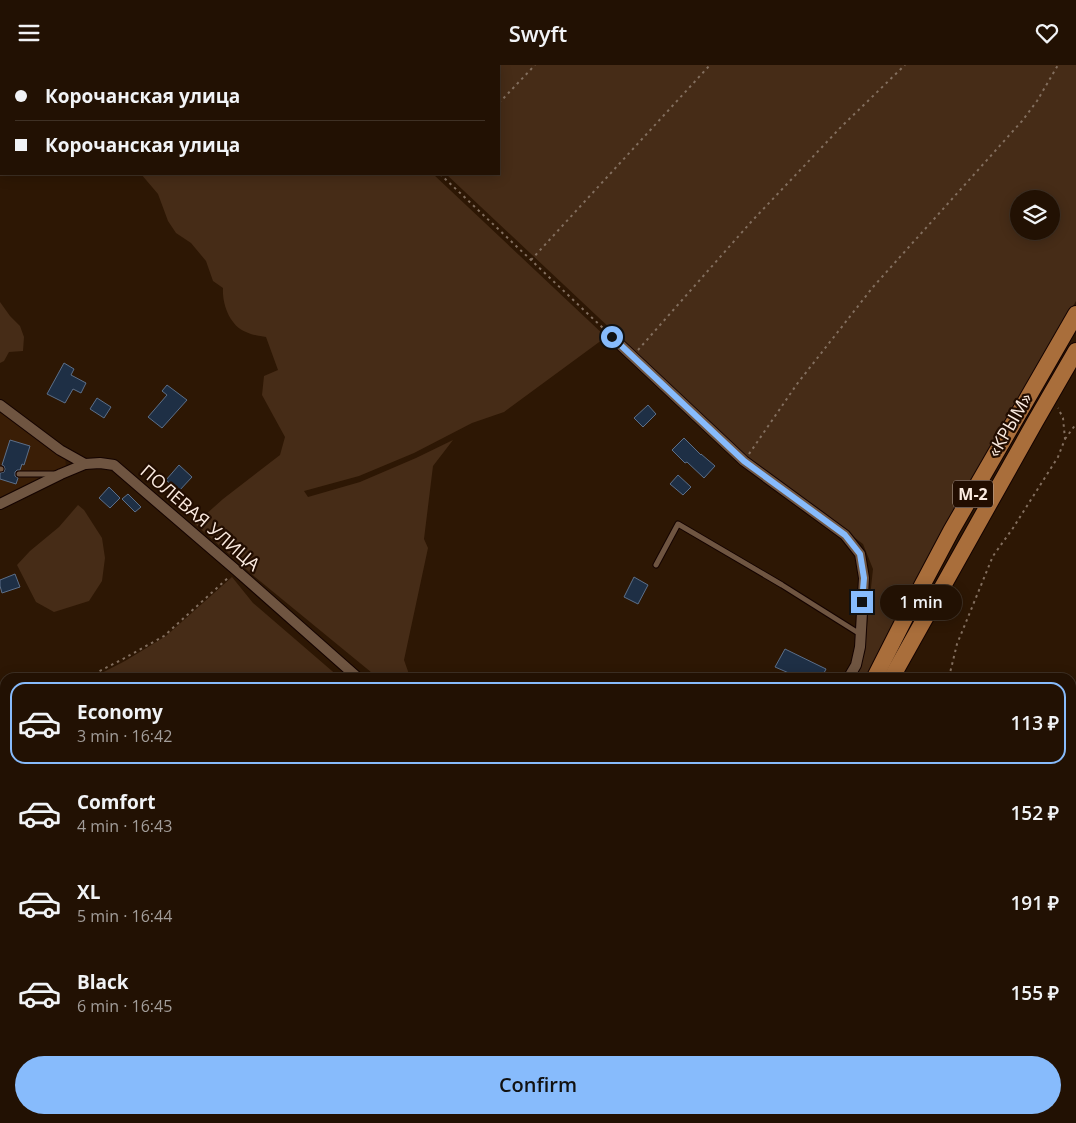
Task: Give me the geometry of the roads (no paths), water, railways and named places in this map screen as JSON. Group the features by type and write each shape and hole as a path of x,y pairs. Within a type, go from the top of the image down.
{"main road":[{"name":"М-2","path":"877,673 951,531 1076,314"},
{"name":"«КРЫМ»","path":"894,673 1076,351"},
{"path":"1039,380 1052,391"}],"street":[{"path":"612,337 744,461 845,535 860,554 864,578 861,635 856,665 851,673"},
{"path":"0,405 60,450 84,464"},
{"name":"ПОЛЕВАЯ УЛИЦА","path":"0,504 84,464 100,463 114,465 352,673"}],"lane":[{"path":"19,474 61,474"},
{"path":"656,565 678,524 782,585 861,635"}]}
